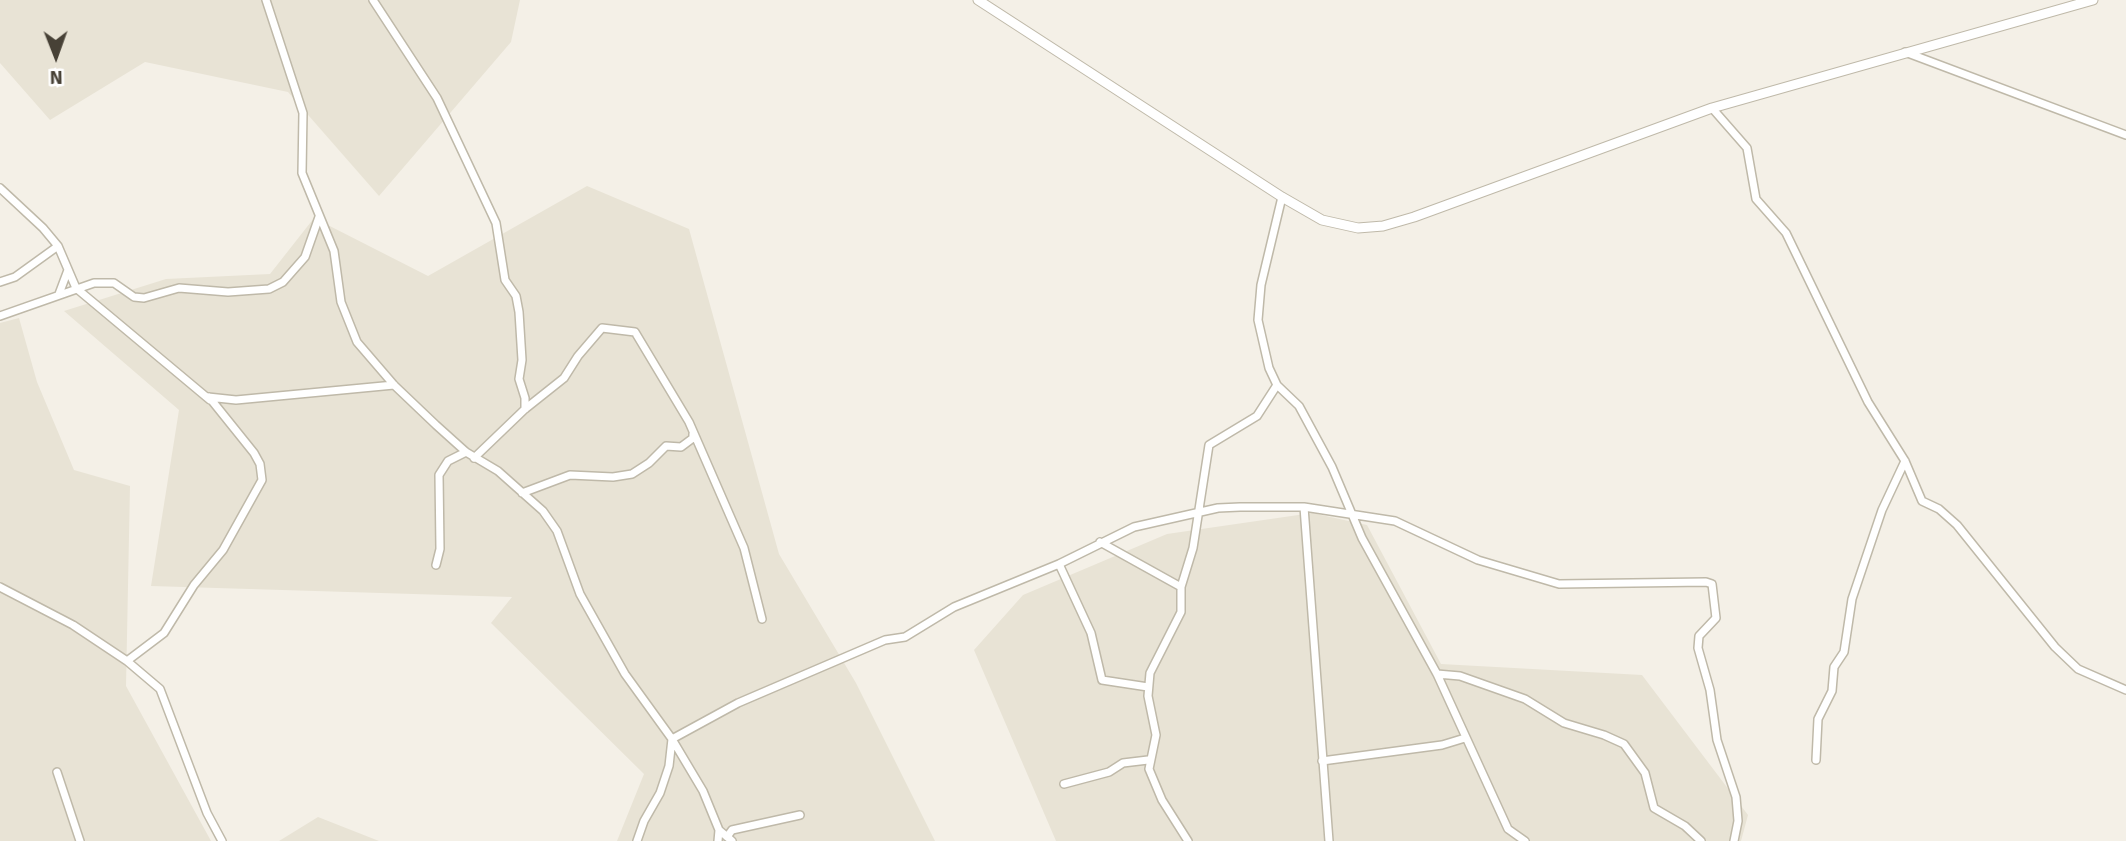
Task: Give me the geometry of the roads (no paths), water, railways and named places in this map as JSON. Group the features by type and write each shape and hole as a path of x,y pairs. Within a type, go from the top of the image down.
{"street":[{"path":"266,0 298,91 303,121 302,173 334,251 346,320 357,342 394,385 466,452 498,471 543,511 557,531 580,594 625,674 672,739 703,791 719,830 729,839"},
{"path":"373,0 436,98 496,223 505,280 516,296 519,312 522,360 520,379 525,398 524,409"},
{"path":"978,0 1282,197 1322,220 1338,225 1383,226 1461,201 1712,108 2094,0"},
{"path":"1904,52 2126,135"},
{"path":"1712,108 1746,148 1756,199 1786,233 1868,402 1905,461 1922,501 1939,509 1957,525 2055,647 2078,669 2126,690"},
{"path":"0,188 43,228 58,246 76,288 210,400 208,397"},
{"path":"1282,197 1261,285 1258,320 1269,368 1277,385 1300,407 1363,538 1437,674 1508,829 1525,841"},
{"path":"0,316 76,288 105,282 114,283 134,297 144,298 179,288 228,292 269,289 283,282 305,257 320,217"},
{"path":"0,282 15,277 58,246"},
{"path":"59,295 68,269"},
{"path":"474,458 524,409 565,378 578,356 602,328 630,329 642,340 692,433 744,548 762,619"},
{"path":"208,397 236,400 394,385"},
{"path":"1188,841 1162,800 1151,776 1148,760 1156,735 1148,687 1155,658 1178,619 1181,587 1193,548 1209,445 1257,416 1277,385"},
{"path":"127,661 149,647 164,633 200,576 223,550 262,480 260,464 254,453 208,397"},
{"path":"522,493 570,475 613,477 632,474 666,446 681,447 693,438 692,433"},
{"path":"436,565 440,549 439,475 448,461 466,452"},
{"path":"1816,760 1818,719 1832,691 1834,667 1844,652 1852,599 1882,510 1905,461"},
{"path":"672,739 738,703 885,640 905,637 954,607 1059,564 1134,527 1240,507 1304,507 1354,517 1395,521 1467,555 1559,584 1712,584 1716,618 1699,636 1698,648 1710,690 1717,740 1735,797 1738,821 1734,841"},
{"path":"1304,507 1329,841"},
{"path":"1100,542 1181,587"},
{"path":"1059,564 1091,633 1102,680 1148,687"},
{"path":"0,587 73,625 153,681 166,698 206,813 222,841"},
{"path":"1437,674 1460,676 1525,699 1564,723 1604,734 1624,744 1645,773 1654,808 1685,826 1701,841"},
{"path":"1322,761 1441,745 1465,738"},
{"path":"637,841 644,821 660,793 669,766 672,739"},
{"path":"1064,784 1109,772 1123,763 1148,760"},
{"path":"57,772 80,841"},
{"path":"729,839 730,831 800,815"},
{"path":"718,841 719,830"}]}
